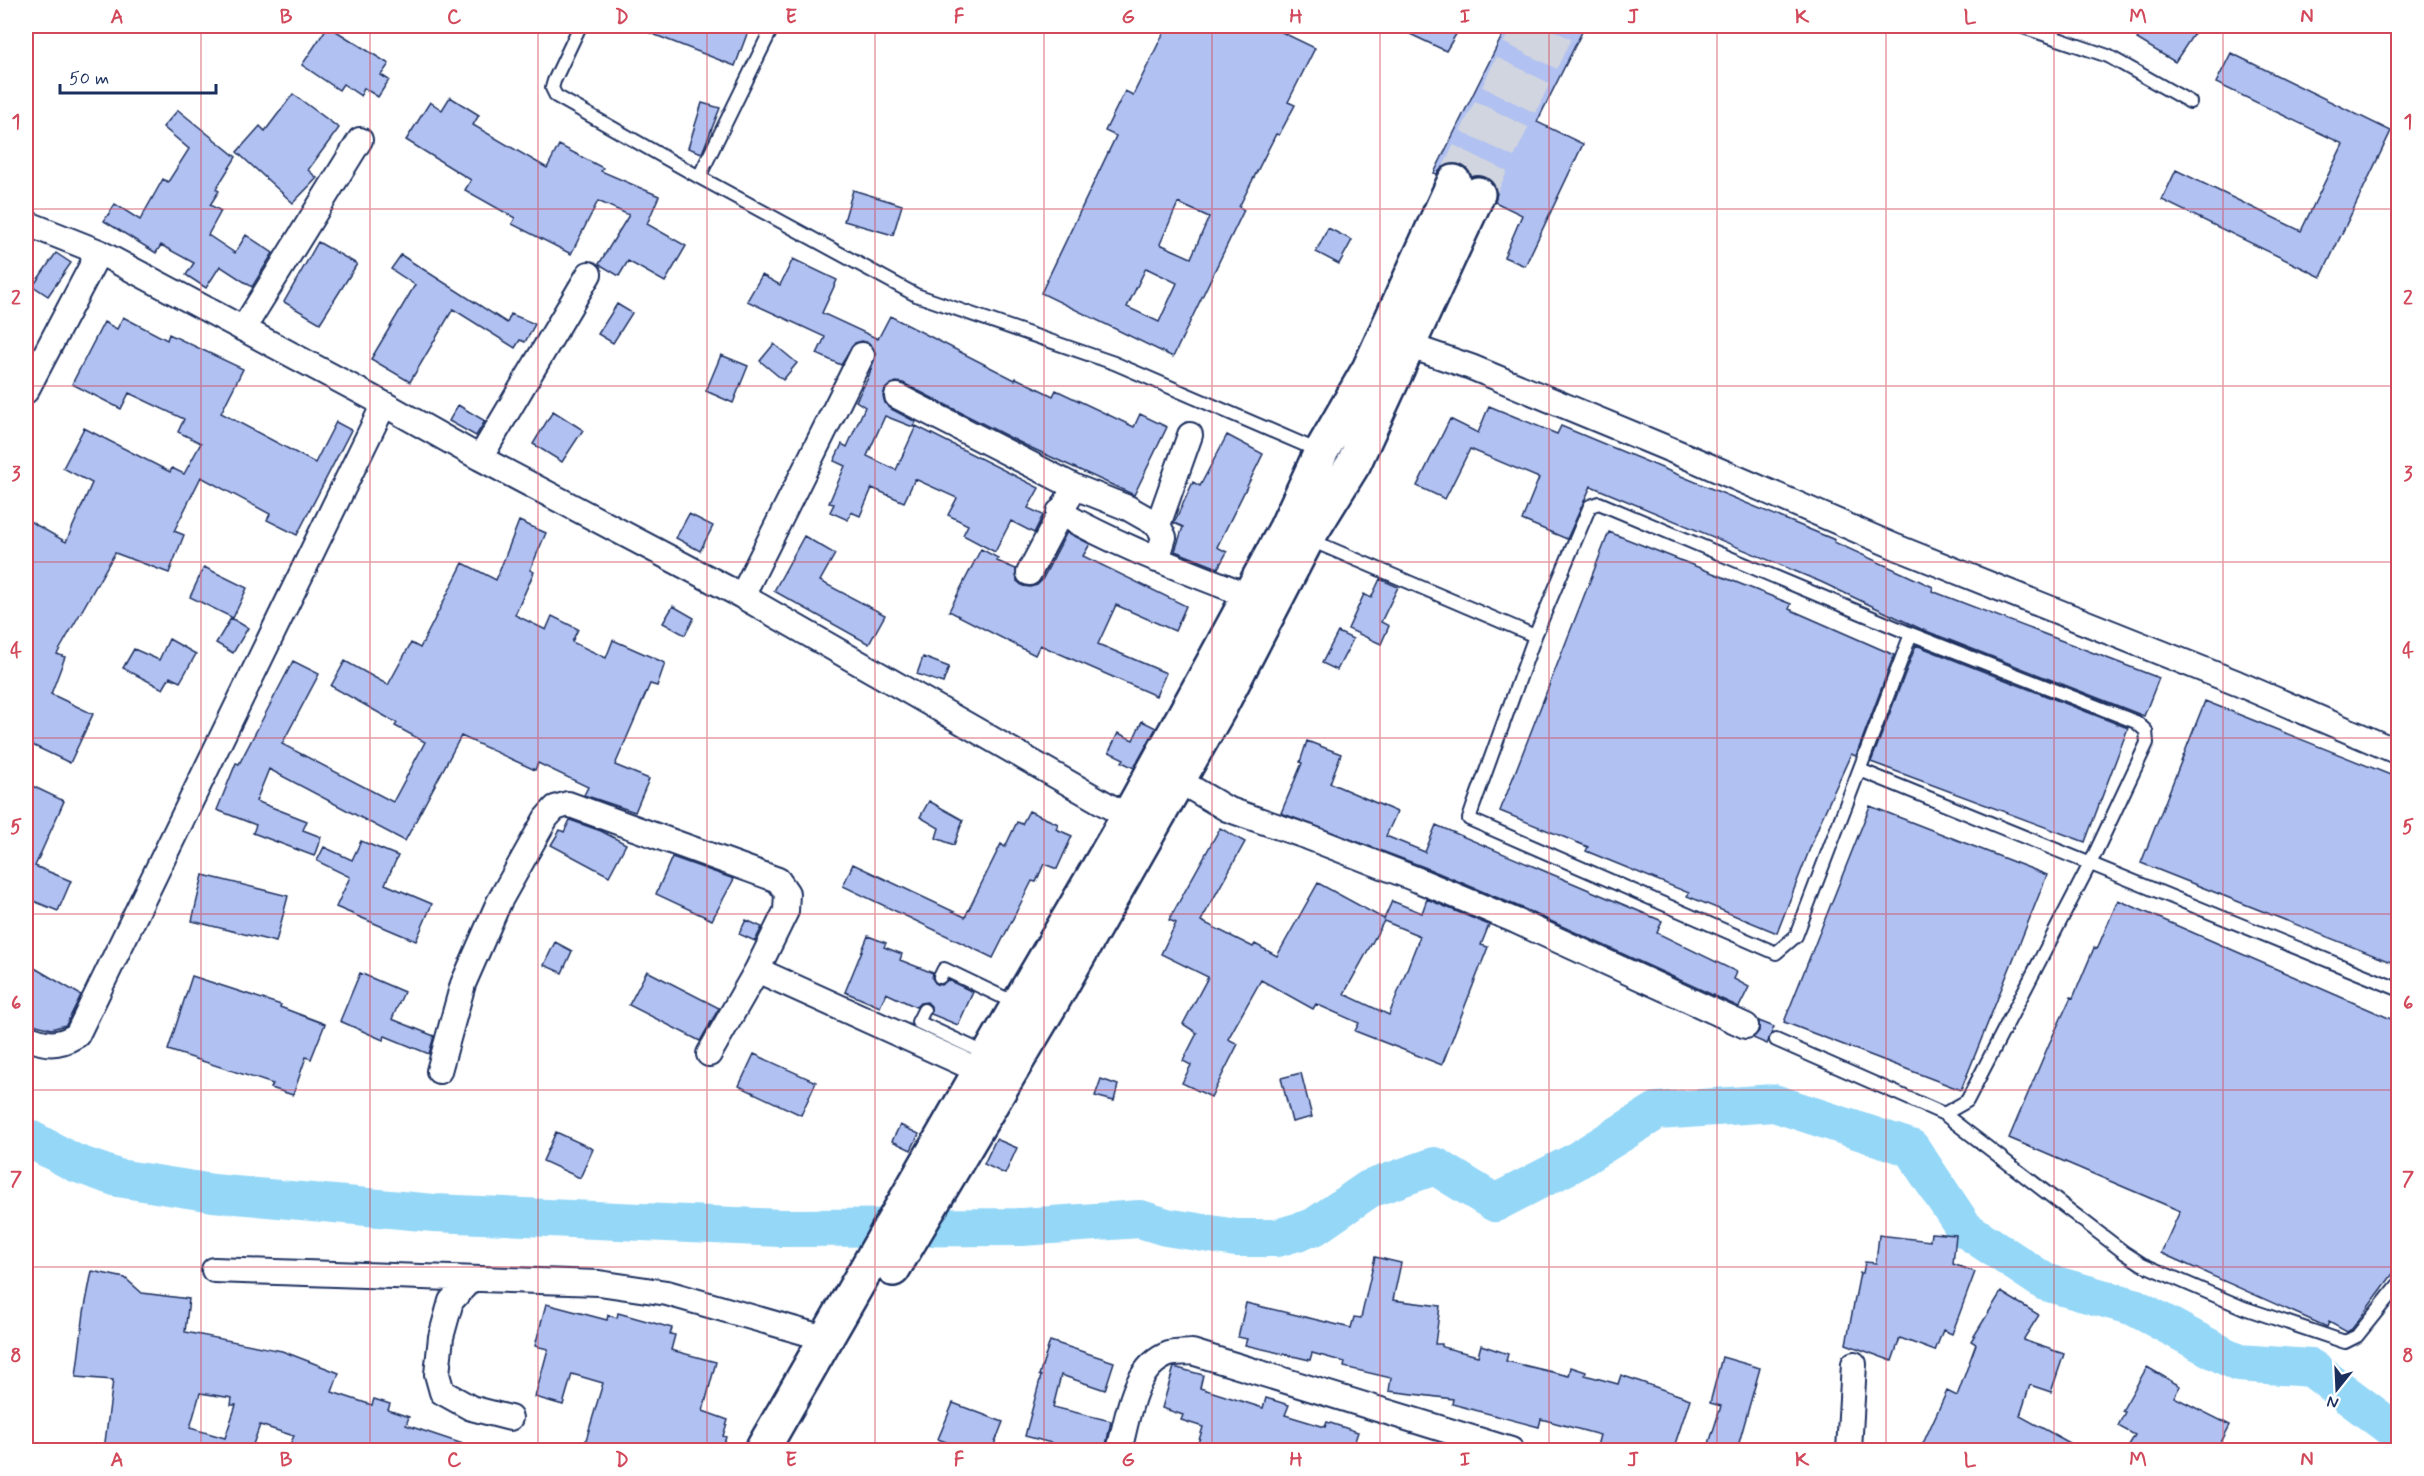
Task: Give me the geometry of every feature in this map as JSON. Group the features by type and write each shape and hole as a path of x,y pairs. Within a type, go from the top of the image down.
{"main road":[{"path":"917,1204 984,1063 1128,817 1250,596 1296,533 1354,463 1396,340 1466,188"},
{"path":"789,1450 917,1204 1052,1002 1261,630 1296,533 1321,452 1369,369 1396,340"},
{"path":"762,1450 828,1339 897,1239"}],"street":[{"path":"243,329 360,140"},
{"path":"26,223 99,252 384,404 480,458 742,596 1128,817"},
{"path":"26,391 99,252"},
{"path":"480,458 589,274"},
{"path":"1396,340 1482,372 1681,454 1896,547 2237,683 2398,752"},
{"path":"742,596 862,355"},
{"path":"897,396 1075,487 1128,508 1158,525 1164,537 1157,560"},
{"path":"26,1037 41,1043 63,1044 76,1035 384,404"},
{"path":"1158,525 1190,435"},
{"path":"1029,573 1049,537 1059,512 1075,487"},
{"path":"1059,512 1090,530 1157,560 1250,596"},
{"path":"1178,780 1227,809 1308,837 1429,884 1548,935 1746,1026"},
{"path":"439,1071 463,984 499,902 520,860 546,818 555,808 568,804 778,880 787,893 786,910 710,1054"},
{"path":"756,970 984,1063"},
{"path":"214,1270 599,1284 667,1293 828,1339"},
{"path":"471,1279 451,1300 441,1337 436,1374 442,1392 471,1408 510,1418"},
{"path":"1119,1450 1139,1380 1155,1363 1169,1354 1192,1352 1511,1450"},
{"path":"1849,1450 1854,1364"}],"lane":[{"path":"580,26 554,81 552,88 556,96 916,295 1114,363 1321,452"},
{"path":"699,177 773,26"},
{"path":"2020,26 2108,56 2190,102"},
{"path":"1911,634 1796,936 1776,953 1469,819 1535,636 1590,506 1599,503 1911,634 2136,722 2146,731 2147,743 2090,864 1967,1101 1944,1114"},
{"path":"1296,533 1535,636"},
{"path":"1860,770 2398,989"},
{"path":"940,976 944,969 1018,1005"},
{"path":"924,1010 918,1022 984,1063"},
{"path":"1776,1040 1944,1114 2125,1254 2244,1308 2345,1342 2357,1336 2398,1285"}],"building":[{"path":"328,26 389,64 381,75 389,80 378,97 364,88 361,96 343,84 339,90 302,65"},
{"path":"632,26 750,26 735,66"},
{"path":"1167,26 1269,26 1315,48 1288,102 1295,105 1279,135 1276,134 1239,207 1244,210 1173,357 1041,293 1116,136 1105,131 1125,91 1133,95","holes":["1178,203 1209,217 1191,258 1160,244","1146,268 1177,283 1159,322 1127,307"]},
{"path":"1393,26 1461,26 1446,51"},
{"path":"1507,26 1585,26 1537,122 1583,144 1525,266 1504,257 1522,215 1495,202 1497,193 1493,183 1485,177 1472,177 1469,171 1461,165 1452,163 1443,167 1437,174 1434,173"},
{"path":"2145,26 2185,26 2195,32 2175,62 2137,39"},
{"path":"2231,53 2391,131 2321,277 2162,200 2176,170 2301,231 2343,144 2216,83"},
{"path":"293,94 339,128 308,170 317,178 293,203 237,152 260,126 265,131"},
{"path":"450,97 479,115 473,125 547,168 559,145 603,168 601,171 659,196 647,224 686,246 665,282 628,261 619,276 599,264 629,215 598,201 571,254 512,224 515,218 465,190 471,180 406,140 430,102 442,110"},
{"path":"702,103 720,108 702,153 688,148"},
{"path":"178,110 236,157 216,189 219,191 210,205 221,211 208,235 235,253 246,235 273,253 252,287 220,266 206,288 186,275 194,263 161,245 156,253 104,221 115,204 140,220 163,179 168,182 189,149 163,127"},
{"path":"853,190 902,205 893,235 844,221"},
{"path":"1328,228 1352,240 1339,264 1316,252"},
{"path":"318,242 357,264 320,323 284,302"},
{"path":"56,253 71,263 48,296 33,286"},
{"path":"401,255 507,323 511,314 535,324 525,342 520,340 515,348 453,309 410,382 371,359 415,285 391,269"},
{"path":"793,259 837,280 822,313 878,339 890,316 1015,380 1016,378 1053,396 1056,390 1134,427 1140,414 1167,427 1134,495 1025,445 903,383 896,382 885,389 883,396 885,403 891,409 916,422 913,427 885,416 867,456 896,470 916,426 1039,488 1028,508 1043,515 1034,533 1011,521 995,552 963,535 968,525 948,515 957,498 915,479 904,502 872,488 860,516 851,512 848,520 830,512 834,504 829,503 845,466 834,461 842,444 847,447 865,407 856,401 868,378 876,354 869,343 862,341 855,343 841,365 817,354 825,337 747,301 762,275 780,285"},
{"path":"617,304 632,313 613,343 598,334"},
{"path":"123,317 167,340 169,334 243,369 221,413 315,463 336,422 351,430 297,535 267,520 270,514 201,477 174,531 184,535 169,573 115,553 57,654 65,657 51,694 93,714 70,763 26,742 26,652 31,639 26,636 26,519 66,542 92,483 63,468 84,428 170,472 172,468 184,474 201,443 178,432 184,419 129,393 121,409 72,384 104,322 117,329"},
{"path":"774,344 797,363 783,380 760,361"},
{"path":"721,355 748,366 733,403 706,391"},
{"path":"458,405 485,421 476,436 449,421"},
{"path":"1489,406 1557,434 1561,426 1835,540 1834,542 1933,587 1932,591 2159,678 2144,716 1921,629 1821,582 1591,486 1567,539 1522,520 1539,478 1470,449 1445,499 1417,486 1450,419 1478,433"},
{"path":"553,411 583,430 562,462 533,444"},
{"path":"1227,435 1263,454 1217,547 1227,552 1218,568 1175,551 1183,527 1174,523 1193,482 1200,486"},
{"path":"689,514 713,526 700,551 676,538"},
{"path":"519,521 546,533 530,570 534,572 515,615 546,630 552,616 578,629 572,642 606,658 613,640 665,663 657,686 650,684 615,765 649,779 635,812 584,795 588,787 538,763 535,770 461,736 405,841 269,769 256,801 307,821 303,830 321,837 314,856 253,833 256,825 217,810 236,763 239,764 293,661 319,674 282,744 393,802 425,742 395,726 397,723 331,686 345,661 388,685 411,643 420,648 463,563 496,580"},
{"path":"1067,532 1090,544 1083,556 1186,606 1175,631 1116,605 1098,644 1166,673 1156,696 1040,645 1035,655 949,611 981,549 998,558 997,561 1016,569 1017,581 1023,586 1030,587 1042,580"},
{"path":"1609,532 1791,604 1789,609 1894,655 1856,756 1851,754 1821,820 1777,933 1687,896 1689,893 1586,851 1588,847 1500,811"},
{"path":"804,536 835,554 820,581 885,615 869,644 774,591"},
{"path":"204,567 247,588 233,618 190,597"},
{"path":"1380,579 1398,587 1381,622 1389,626 1381,644 1348,629 1364,594 1371,598"},
{"path":"673,606 694,618 685,635 663,623"},
{"path":"231,618 248,628 233,653 216,643"},
{"path":"1338,632 1353,639 1337,670 1322,663"},
{"path":"169,639 196,654 180,682 170,677 163,689 123,668 134,649 159,660"},
{"path":"1916,645 2128,728 2085,842 1871,762"},
{"path":"923,657 949,667 943,683 917,674"},
{"path":"2205,701 2398,778 2398,965 2141,863"},
{"path":"1142,721 1156,728 1134,768 1122,762 1124,759 1109,752 1118,733 1133,740"},
{"path":"1307,741 1341,754 1330,783 1397,812 1386,836 1425,852 1436,825 1662,921 1657,933 1737,972 1734,979 1749,987 1739,1007 1522,908 1424,867 1281,813 1302,763 1300,762"},
{"path":"26,783 64,801 35,866 71,881 58,911 26,898"},
{"path":"929,801 963,820 954,845 936,838 939,828 920,817"},
{"path":"1870,806 2047,875 1961,1090 1784,1022"},
{"path":"1029,811 1058,824 1056,829 1072,836 1057,869 1044,864 1036,882 1032,881 993,958 843,886 853,864 965,917 1001,844 1005,847 1017,822 1022,824"},
{"path":"570,820 601,831 626,844 609,876 551,845 560,830 564,832"},
{"path":"1220,828 1245,842 1201,921 1253,947 1255,944 1277,956 1318,883 1384,919 1392,901 1422,913 1427,899 1489,925 1481,945 1488,947 1442,1065 1355,1031 1359,1023 1316,1004 1313,1009 1261,980 1228,1039 1238,1044 1211,1097 1182,1083 1191,1065 1183,1061 1197,1033 1183,1024 1208,977 1161,954 1176,923 1169,920","holes":["1384,921 1420,936 1389,1015 1344,994"]},
{"path":"361,841 398,856 385,884 432,904 416,941 336,907 350,877 317,861 324,847 352,860"},
{"path":"672,857 734,879 712,920 656,894"},
{"path":"203,875 288,896 276,942 192,921"},
{"path":"2118,900 2398,1022 2398,1267 2352,1329 2347,1332 2329,1322 2327,1327 2161,1253 2180,1211 2009,1138 2049,1044 2071,997 2073,998 2094,948 2097,949"},
{"path":"746,920 762,927 755,941 739,934"},
{"path":"868,936 886,943 884,947 902,954 900,960 933,973 932,978 936,984 941,985 948,980 973,992 958,1025 931,1014 931,1006 927,1002 920,1003 916,1007 886,993 880,1007 845,992"},
{"path":"555,942 572,951 562,973 544,965"},
{"path":"26,963 81,995 66,1025 51,1029 26,1022"},
{"path":"647,971 719,1008 700,1041 629,1005"},
{"path":"360,973 404,992 392,1019 434,1036 429,1054 385,1036 383,1040 340,1021"},
{"path":"192,976 281,1005 280,1007 325,1024 311,1059 306,1057 293,1095 271,1088 273,1084 168,1050"},
{"path":"1759,1021 1774,1027 1767,1044 1753,1038 1759,1031"},
{"path":"754,1054 816,1082 801,1115 739,1086"},
{"path":"1301,1073 1312,1117 1292,1122 1281,1078"},
{"path":"1101,1079 1118,1085 1114,1101 1095,1096"},
{"path":"900,1125 919,1134 911,1150 892,1141"},
{"path":"556,1132 593,1149 580,1178 543,1161"},
{"path":"996,1139 1017,1148 1005,1174 984,1164"},
{"path":"1931,1233 1956,1235 1953,1264 1975,1272 1952,1334 1943,1330 1935,1351 1900,1338 1892,1361 1846,1344 1860,1273 1863,1273 1865,1262 1876,1263 1879,1235 1930,1241"},
{"path":"1375,1257 1401,1263 1393,1300 1440,1306 1435,1344 1442,1344 1442,1347 1478,1356 1481,1345 1508,1354 1506,1361 1569,1376 1571,1367 1586,1372 1585,1375 1618,1384 1621,1375 1690,1399 1673,1450 1610,1450 1597,1446 1600,1435 1541,1419 1539,1427 1452,1404 1453,1399 1389,1391 1391,1378 1344,1367 1345,1362 1312,1353 1310,1360 1245,1345 1247,1339 1238,1337 1246,1303 1351,1328 1354,1317 1361,1318"},
{"path":"92,1271 125,1278 142,1293 189,1299 185,1332 282,1351 339,1373 332,1392 372,1405 374,1399 390,1404 388,1410 409,1417 406,1425 472,1447 471,1450 395,1450 380,1445 378,1450 287,1450 294,1436 260,1425 251,1450 104,1450 113,1380 76,1377","holes":["200,1393 232,1398 231,1405 236,1405 225,1438 190,1428"]},
{"path":"2001,1292 2039,1315 2023,1340 2064,1354 2051,1392 2030,1385 2020,1416 2083,1450 1920,1450 1947,1391 1957,1396 1976,1344 1971,1341"},
{"path":"546,1304 607,1320 608,1315 617,1318 618,1313 672,1328 670,1334 675,1335 671,1350 716,1362 703,1411 728,1420 722,1450 583,1450 603,1383 572,1374 563,1405 535,1397 548,1349 535,1346"},
{"path":"1050,1341 1114,1362 1105,1390 1061,1375 1053,1407 1111,1421 1105,1450 1077,1450 1025,1436 1041,1376 1039,1375"},
{"path":"1722,1357 1760,1368 1737,1450 1707,1450 1721,1406 1710,1403"},
{"path":"1174,1367 1203,1375 1200,1388 1263,1408 1266,1398 1289,1405 1285,1415 1325,1427 1327,1422 1358,1432 1352,1450 1196,1450 1203,1427 1181,1420 1183,1415 1162,1408"},
{"path":"2147,1367 2180,1386 2174,1397 2230,1425 2217,1450 2126,1450 2135,1435 2118,1426 2125,1412 2122,1411"},
{"path":"953,1403 1003,1422 992,1450 968,1450 938,1439"}],"waterway":[{"path":"26,1137 75,1163 118,1178 213,1193 434,1213 781,1228 1022,1227 1140,1219 1166,1227 1236,1238 1277,1238 1314,1227 1369,1189 1435,1166 1495,1203 1573,1163 1657,1111 1774,1103 1911,1148 1965,1229 2045,1282 2134,1307 2238,1363 2311,1368 2398,1433"}],"tunnel":[{"path":"1454,182 1530,26"},
{"path":"1478,194 1559,26"}]}
